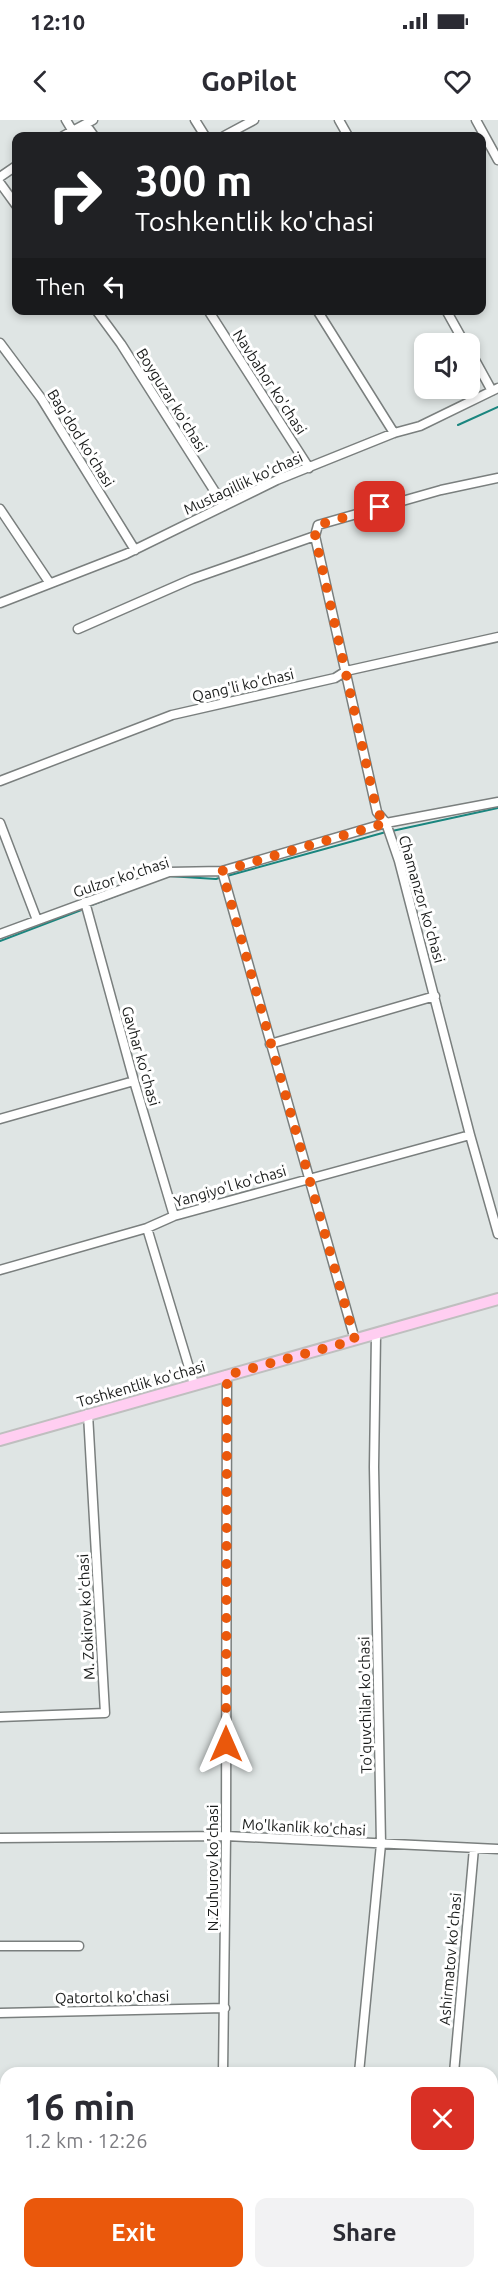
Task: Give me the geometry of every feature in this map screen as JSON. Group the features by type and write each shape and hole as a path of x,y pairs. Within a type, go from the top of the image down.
{"main road":[{"name":"Toshkentlik ko'chasi","path":"0,1440 498,1299"}],"street":[{"path":"66,120 72,130"},
{"path":"69,132 93,120"},
{"path":"232,132 254,120"},
{"path":"72,130 89,129 91,132"},
{"path":"486,138 498,160"},
{"path":"0,183 12,200"},
{"name":"Boyguzar ko'chasi","path":"100,315 121,344 224,506"},
{"name":"Navbahor ko'chasi","path":"211,315 309,468"},
{"path":"320,315 394,433"},
{"path":"449,315 459,333"},
{"name":"Bag'dod ko'chasi","path":"0,343 41,398 135,550"},
{"path":"480,366 495,389"},
{"name":"Mustaqillik ko'chasi","path":"0,603 135,550 224,506 394,433 420,426 495,389"},
{"path":"78,629 192,579 315,536 318,525 441,490 498,478"},
{"path":"0,509 49,582"},
{"name":"Chamanzor ko'chasi","path":"315,536 377,812 386,823 399,861 498,1234"},
{"name":"Qang'li ko'chasi","path":"0,781 172,716 335,678 346,671 498,637"},
{"name":"Gulzor ko'chasi","path":"0,934 169,872 222,871 386,823 498,802"},
{"path":"0,824 37,920"},
{"path":"222,871 355,1340"},
{"name":"Gavhar ko'chasi","path":"85,902 174,1216"},
{"path":"270,1044 435,996"},
{"path":"0,1119 134,1081"},
{"name":"Yangiyo'l ko'chasi","path":"0,1270 147,1228 174,1216 470,1135"},
{"path":"147,1228 194,1384"},
{"name":"To'quvchilar ko'chasi","path":"360,2067 381,1844 374,1467 376,1335"},
{"name":"N.Zuhurov ko'chasi","path":"223,2067 227,1375"},
{"name":"M. Zokirov ko'chasi","path":"0,1717 105,1713 88,1414"},
{"name":"Mo'lkanlik ko'chasi","path":"0,1838 226,1836 498,1849"},
{"name":"Ashirmatov ko'chasi","path":"455,2067 474,1848"},
{"path":"0,1946 79,1946"},
{"name":"Qatortol ko'chasi","path":"0,2013 225,2008"}],"waterway":[{"path":"458,425 498,407"},
{"path":"392,831 498,808"},
{"path":"227,876 386,832"},
{"path":"168,876 216,879 222,877"},
{"path":"89,906 123,893"},
{"path":"0,941 84,909"}],"route":[{"path":"226,1744 227,1375 355,1340 222,871 386,823 377,812 315,536 318,525 380,507"}]}
